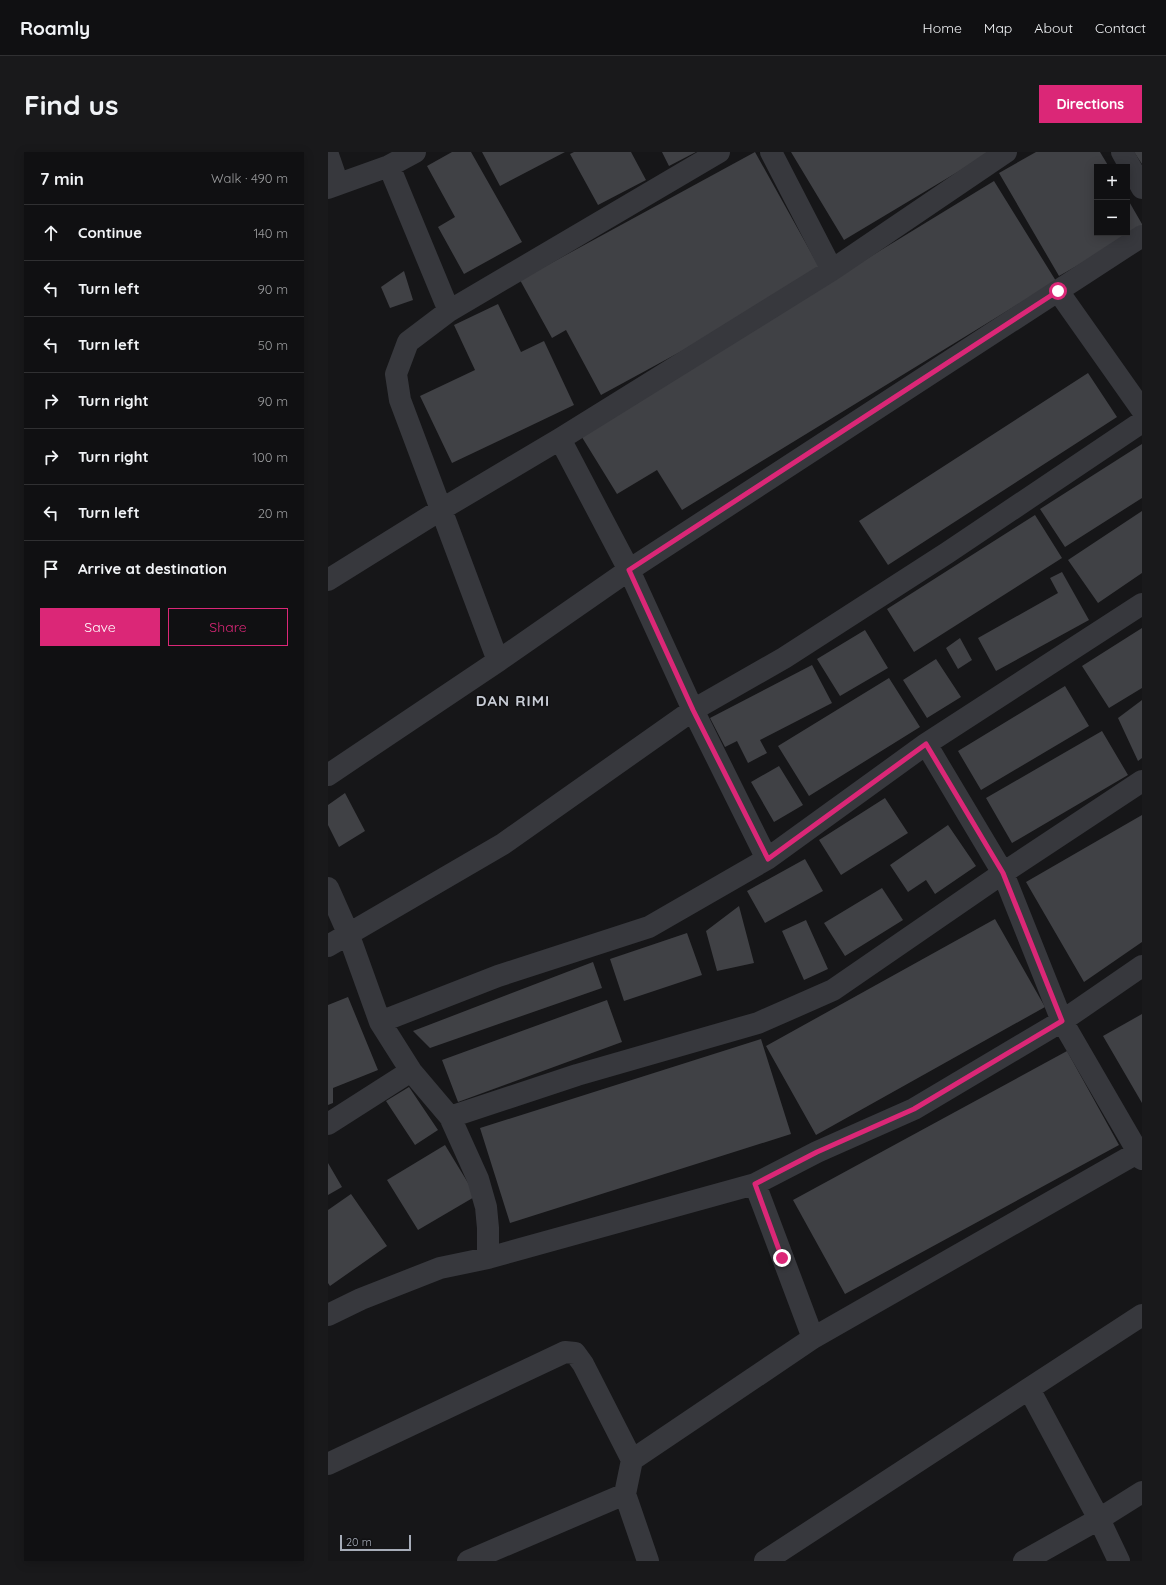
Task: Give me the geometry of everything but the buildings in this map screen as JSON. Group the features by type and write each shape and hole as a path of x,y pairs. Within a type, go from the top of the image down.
{"street":[{"path":"328,155 333,186 389,166 415,152"},
{"path":"498,661 400,400 396,374 408,342 449,311 719,152"},
{"path":"771,152 832,270"},
{"path":"328,580 442,509 560,439 832,270 1006,152"},
{"path":"1122,152 1142,188"},
{"path":"389,166 449,311"},
{"path":"328,775 498,661 629,570 1142,236"},
{"path":"1058,291 1142,410"},
{"path":"328,946 503,844 693,710 784,658 947,553 1142,422"},
{"path":"560,439 629,570 693,710 768,859"},
{"path":"380,1022 498,976 649,928 768,859 926,744 1142,604"},
{"path":"632,1460 813,1338 1141,1154 1062,1021 1003,873 926,744"},
{"path":"450,1117 577,1075 758,1023 833,990 1003,873 1142,781"},
{"path":"328,888 348,933 380,1022 411,1070 450,1117 480,1186 486,1207 488,1258"},
{"path":"328,1315 361,1299 440,1268 488,1258 755,1184 817,1152 914,1109 1062,1021 1142,966"},
{"path":"328,1124 411,1070"},
{"path":"755,1184 813,1338"},
{"path":"765,1561 1142,1315"},
{"path":"328,1464 564,1352 575,1353 583,1364 632,1460 625,1494 648,1561"},
{"path":"1029,1389 1120,1561"},
{"path":"1024,1561 1099,1519 1142,1492"},
{"path":"468,1561 625,1494"}],"district":[{"name":"DAN RIMI","path":"513,701"}],"route":[{"path":"782,1258 755,1184 817,1152 914,1109 1062,1021 1003,873 926,744 768,859 693,710 629,570 1058,291"}]}
